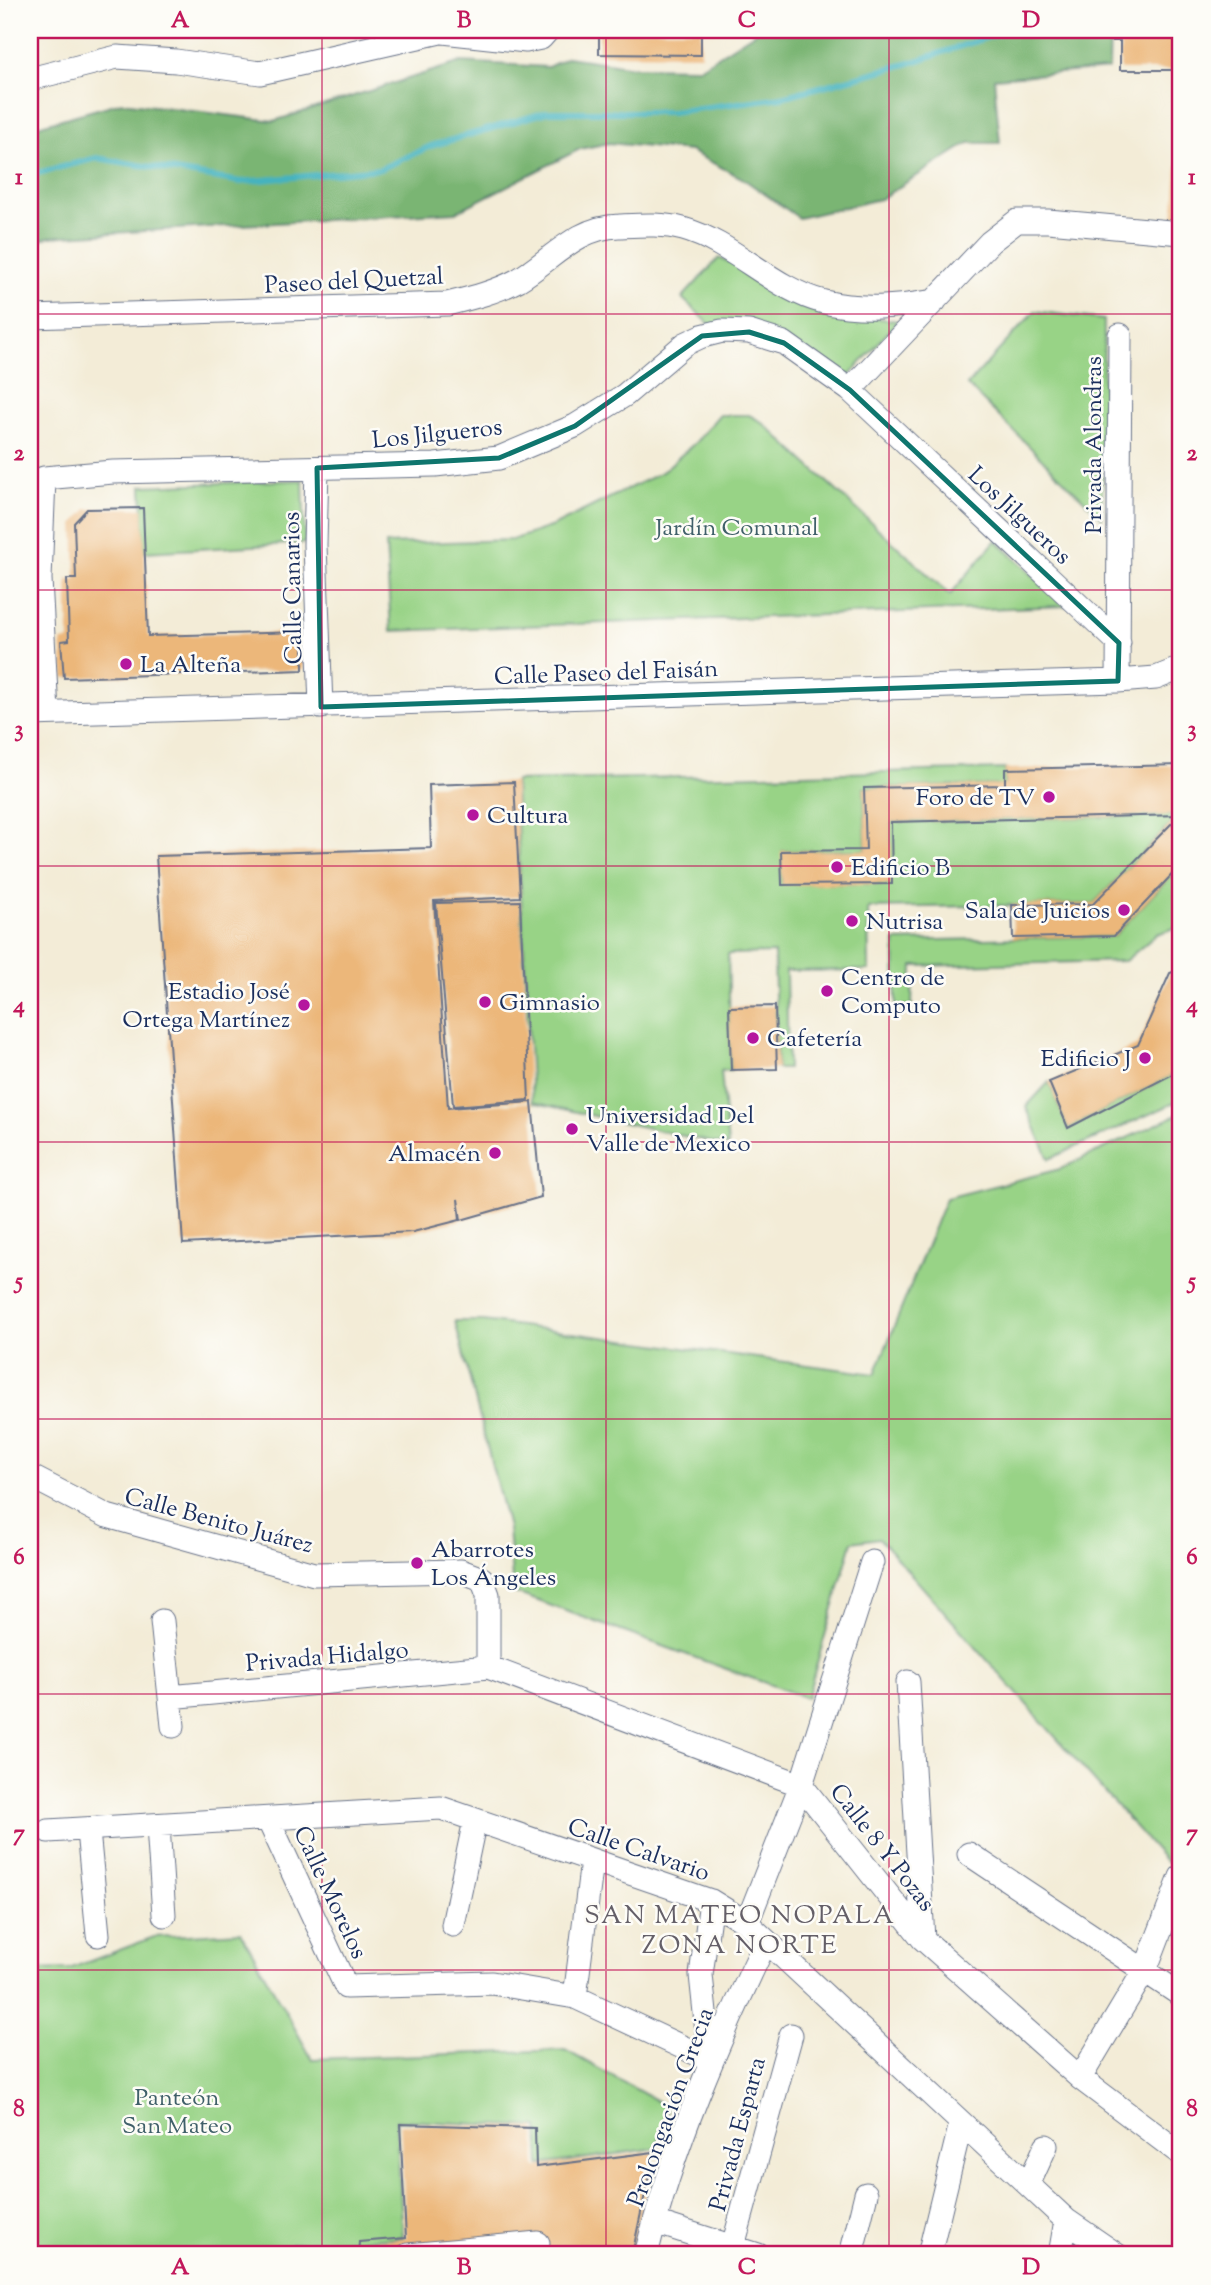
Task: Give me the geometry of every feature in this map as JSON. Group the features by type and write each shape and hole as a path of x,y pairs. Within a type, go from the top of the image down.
{"street":[{"path":"30,79 117,57 260,73 446,31 541,38 548,30"},
{"path":"850,390 990,242 1017,221 1048,220 1181,233"},
{"name":"Paseo del Quetzal","path":"30,317 447,304 483,295 517,280 588,231 616,226 680,228 702,236 779,282 822,301 858,308 895,307 935,301"},
{"name":"Los Jilgueros","path":"37,481 113,472 435,465 499,457 536,445 625,395 685,344 722,331 749,332 783,343 850,390 1119,643"},
{"name":"Privada Alondras","path":"1118,681 1120,335"},
{"name":"Calle Canarios","path":"317,468 315,545 321,707"},
{"path":"37,481 40,579 38,714"},
{"name":"Calle Paseo del Faisán","path":"38,714 1118,681 1156,678 1181,668"},
{"name":"Calle Benito Juárez","path":"30,1476 107,1516 314,1574 461,1570 482,1579 488,1595 488,1667"},
{"path":"747,1923 801,1785 873,1562"},
{"path":"162,1621 173,1726"},
{"name":"Privada Hidalgo","path":"170,1697 488,1667"},
{"name":"Calle 8 Y Pozas","path":"488,1667 801,1785 923,1939 1080,2078 1181,2154"},
{"path":"908,1682 923,1939"},
{"name":"Calle Calvario","path":"48,1831 88,1831 441,1808 711,1901 747,1923 1066,2220 1117,2255"},
{"name":"Calle Morelos","path":"268,1819 346,1987 492,1983 575,1997 710,2060"},
{"path":"453,1924 475,1820"},
{"path":"158,1826 164,1915"},
{"path":"88,1831 98,1935"},
{"path":"969,1854 1146,1968 1181,1994"},
{"path":"575,1997 592,1861"},
{"path":"1080,2078 1146,1968 1181,1877"},
{"path":"710,2060 701,1975 711,1901"},
{"name":"Prolongación Grecia","path":"646,2255 710,2060 766,1941"},
{"name":"Privada Esparta","path":"748,2252 791,2035"},
{"path":"929,2255 961,2123"},
{"path":"1029,2183 1046,2146"},
{"path":"851,2255 866,2193"},
{"path":"1060,2255 1066,2220"},
{"path":"655,2222 748,2252"},
{"path":"408,2255 453,2254 538,2243"}],"highlighted area":[{"path":"749,332 784,343 850,390 1119,643 1118,681 321,707 317,468 499,458 575,426 702,336"}],"green space":[{"path":"759,30 910,33 917,30 1110,30 1109,69 994,78 1000,143 969,143 880,199 799,218 742,178 690,151 609,143 580,149 456,212 48,237 30,245 30,128 122,102 274,121 461,62 548,67 568,57 634,67 699,68"},
{"path":"719,258 846,314 898,321 844,382 808,355 713,327 682,298"},
{"path":"1035,311 1104,320 1102,518 967,385"},
{"name":"Jardín Comunal","path":"719,415 749,415 762,422 950,595 996,540 1065,606 391,631 386,544 512,540 553,526 662,472 696,442"},
{"path":"303,480 305,543 144,552 142,486"},
{"path":"1005,769 1005,785 864,788 866,850 782,851 782,884 891,884 891,822 1181,815 1181,832 1172,823 1093,904 868,908 869,970 786,971 788,1069 777,1069 774,953 728,954 731,1070 721,1071 728,1146 532,1102 515,781"},
{"path":"1181,865 1181,926 1157,934 1125,961 913,966 912,1006 896,1006 895,941 1114,936"},
{"path":"1181,1070 1181,1100 1049,1159 1026,1107 1049,1082 1068,1128"},
{"path":"1181,1113 1181,1791 1168,1864 879,1538 852,1542 807,1698 513,1592 508,1528 455,1321 483,1321 875,1374 946,1198 1060,1169"},
{"name":"Panteón San Mateo","path":"241,1932 312,2059 565,2050 668,2107 657,2148 540,2165 538,2127 396,2120 403,2237 291,2244 290,2255 30,2255 31,1970 69,1969 154,1937"}],"building":[{"path":"599,30 701,30 701,55 599,54"},
{"path":"1110,30 1181,30 1178,70 1120,70 1120,41 1110,41"},
{"path":"1178,157 1181,157 1181,219 1173,219"},
{"path":"143,508 148,636 303,632 303,670 64,678 61,641 69,640 67,579 76,579 74,523 87,509"},
{"path":"1181,765 1181,815 891,822 892,884 782,885 781,851 866,850 864,788 1005,785 1005,769"},
{"name":"Estadio José Ortega Martínez","path":"514,782 520,897 434,901 448,1108 532,1102 541,1197 461,1220 458,1199 460,1220 413,1232 183,1244 156,856 431,848 429,785"},
{"path":"1172,823 1181,832 1181,865 1114,936 1013,938 1012,905 1093,904"},
{"name":"Gimnasio","path":"520,901 529,1100 453,1106 436,903"},
{"name":"Edificio J","path":"1181,969 1181,1070 1068,1128 1049,1082 1138,1045 1170,973"},
{"name":"Cafetería","path":"775,1006 777,1069 731,1070 729,1007"},
{"path":"400,2124 535,2128 536,2167 654,2152 632,2255 358,2255 359,2242 406,2238"}],"waterway":[{"path":"30,175 97,158 241,182 380,169 431,146 547,112 672,112 782,97 910,63 1010,30"}],"place":[{"name":"La Alteña","path":"126,664"},
{"name":"Foro de TV","path":"1049,797"},
{"name":"Cultura","path":"473,815"},
{"name":"Edificio B","path":"837,867"},
{"name":"Sala de Juicios","path":"1124,910"},
{"name":"Nutrisa","path":"852,921"},
{"name":"Centro de Computo","path":"827,991"},
{"name":"Gimnasio","path":"485,1002"},
{"name":"Estadio José Ortega Martínez","path":"304,1005"},
{"name":"Cafetería","path":"753,1038"},
{"name":"Edificio J","path":"1145,1058"},
{"name":"Universidad Del Valle de Mexico","path":"572,1129"},
{"name":"Almacén","path":"495,1153"},
{"name":"Abarrotes Los Ángeles","path":"417,1563"}],"district":[{"name":"SAN MATEO NOPALA ZONA NORTE","path":"740,1929"}]}
